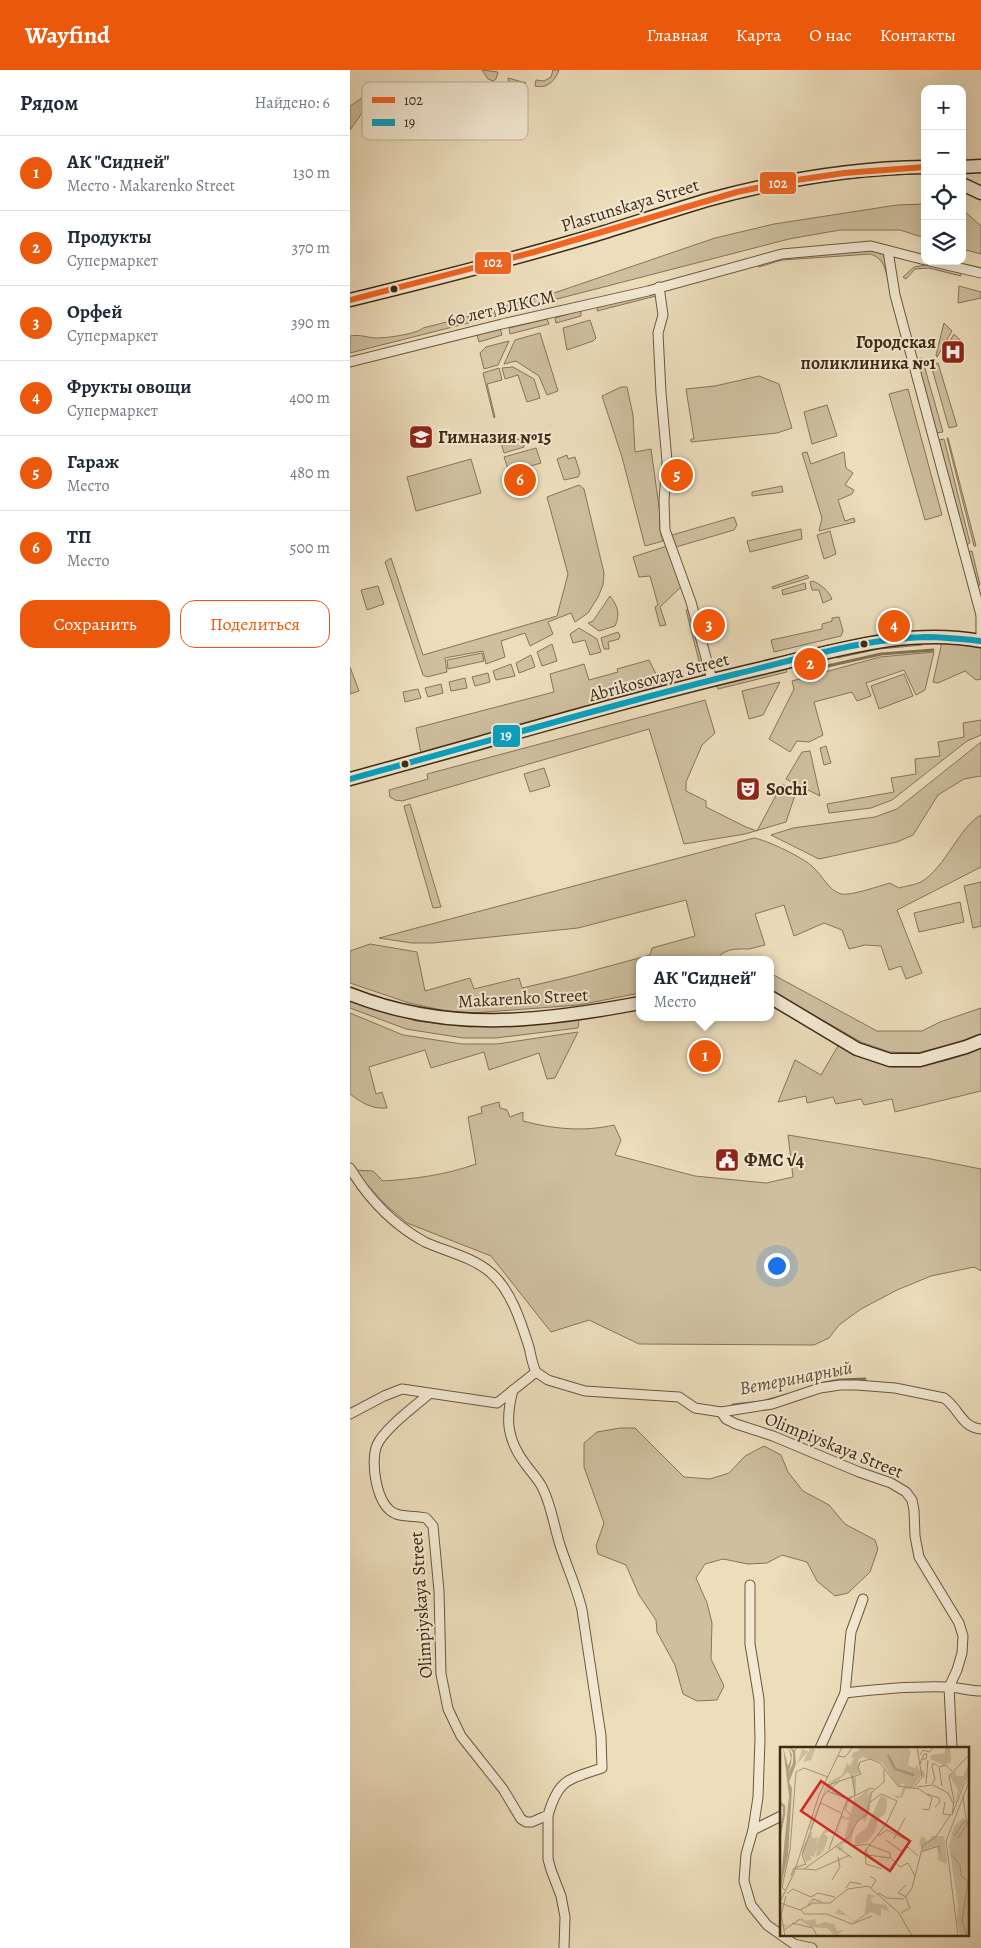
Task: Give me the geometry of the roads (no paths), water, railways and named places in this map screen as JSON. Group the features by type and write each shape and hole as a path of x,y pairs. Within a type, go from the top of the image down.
{"street":[{"path":"966,167 981,166"},
{"name":"Plastunskaya Street","path":"350,300 595,235 712,199 753,189 833,174 921,169"},
{"path":"966,186 981,193"},
{"name":"60 лет ВЛКСМ","path":"350,362 660,287 782,254 871,246 921,259"},
{"name":"Abrikosovaya Street","path":"350,779 712,680 878,640 956,637 981,640 981,616 895,295 888,251"},
{"path":"947,265 981,273"},
{"path":"660,287 663,315 658,333 667,461 664,500 665,530 691,602 712,680"},
{"name":"Makarenko Street","path":"350,994 406,1011 444,1019 472,1021 580,1014 636,1004"},
{"path":"774,999 857,1049 890,1060 920,1060 981,1041"},
{"path":"350,1168 362,1187 402,1227 426,1242 473,1261 491,1273 501,1284 517,1313 536,1372 500,1401 493,1404 402,1389 350,1414"},
{"name":"Olimpiyskaya Street","path":"536,1372 548,1380 585,1391 680,1397 695,1408 721,1412 772,1404 820,1388 857,1385 895,1388 944,1398 950,1402 967,1425 981,1429"},
{"path":"512,1390 509,1404 511,1439 520,1456 542,1486 560,1547 578,1591 586,1630 601,1736 602,1768 568,1780 557,1790 548,1815 548,1859 561,1896 565,1917 564,1948"},
{"name":"Olimpiyskaya Street","path":"429,1394 403,1416 378,1444 374,1457 375,1476 381,1497 388,1509 396,1514 426,1518 432,1526 439,1591 441,1674 448,1709 454,1724 502,1789 521,1819 526,1822 532,1822 548,1815"},
{"name":"Olimpiyskaya Street","path":"721,1412 726,1419 736,1424 773,1436 851,1469 891,1483 906,1492 912,1500 915,1536 920,1557 959,1623 963,1636 960,1662 949,1687 952,1747"},
{"path":"750,1585 750,1644 759,1699 760,1739 758,1798 753,1830 746,1854 744,1881 751,1905 767,1925 780,1934"},
{"path":"820,1747 845,1692 851,1632 863,1599"},
{"path":"845,1692 949,1687 965,1691 981,1691"},
{"path":"753,1830 780,1816"},
{"path":"783,1936 794,1944 812,1948"}],"waterway":[{"path":"823,667 881,654 933,650"},
{"name":"Ветеринарный","path":"824,1383 865,1379"},
{"name":"Ветеринарный","path":"733,1405 761,1402 787,1395"}],"place":[{"name":"Городская поликлиника №1","path":"953,352"},
{"name":"Гимназия №15","path":"421,437"},
{"name":"Гараж","path":"677,475"},
{"name":"ТП","path":"520,480"},
{"name":"Орфей","path":"709,625"},
{"name":"Фрукты овощи","path":"894,626"},
{"name":"Продукты","path":"810,664"},
{"name":"Sochi","path":"748,789"},
{"name":"АК \"Сидней\"","path":"705,1056"},
{"name":"ФМС √4","path":"727,1160"}]}
